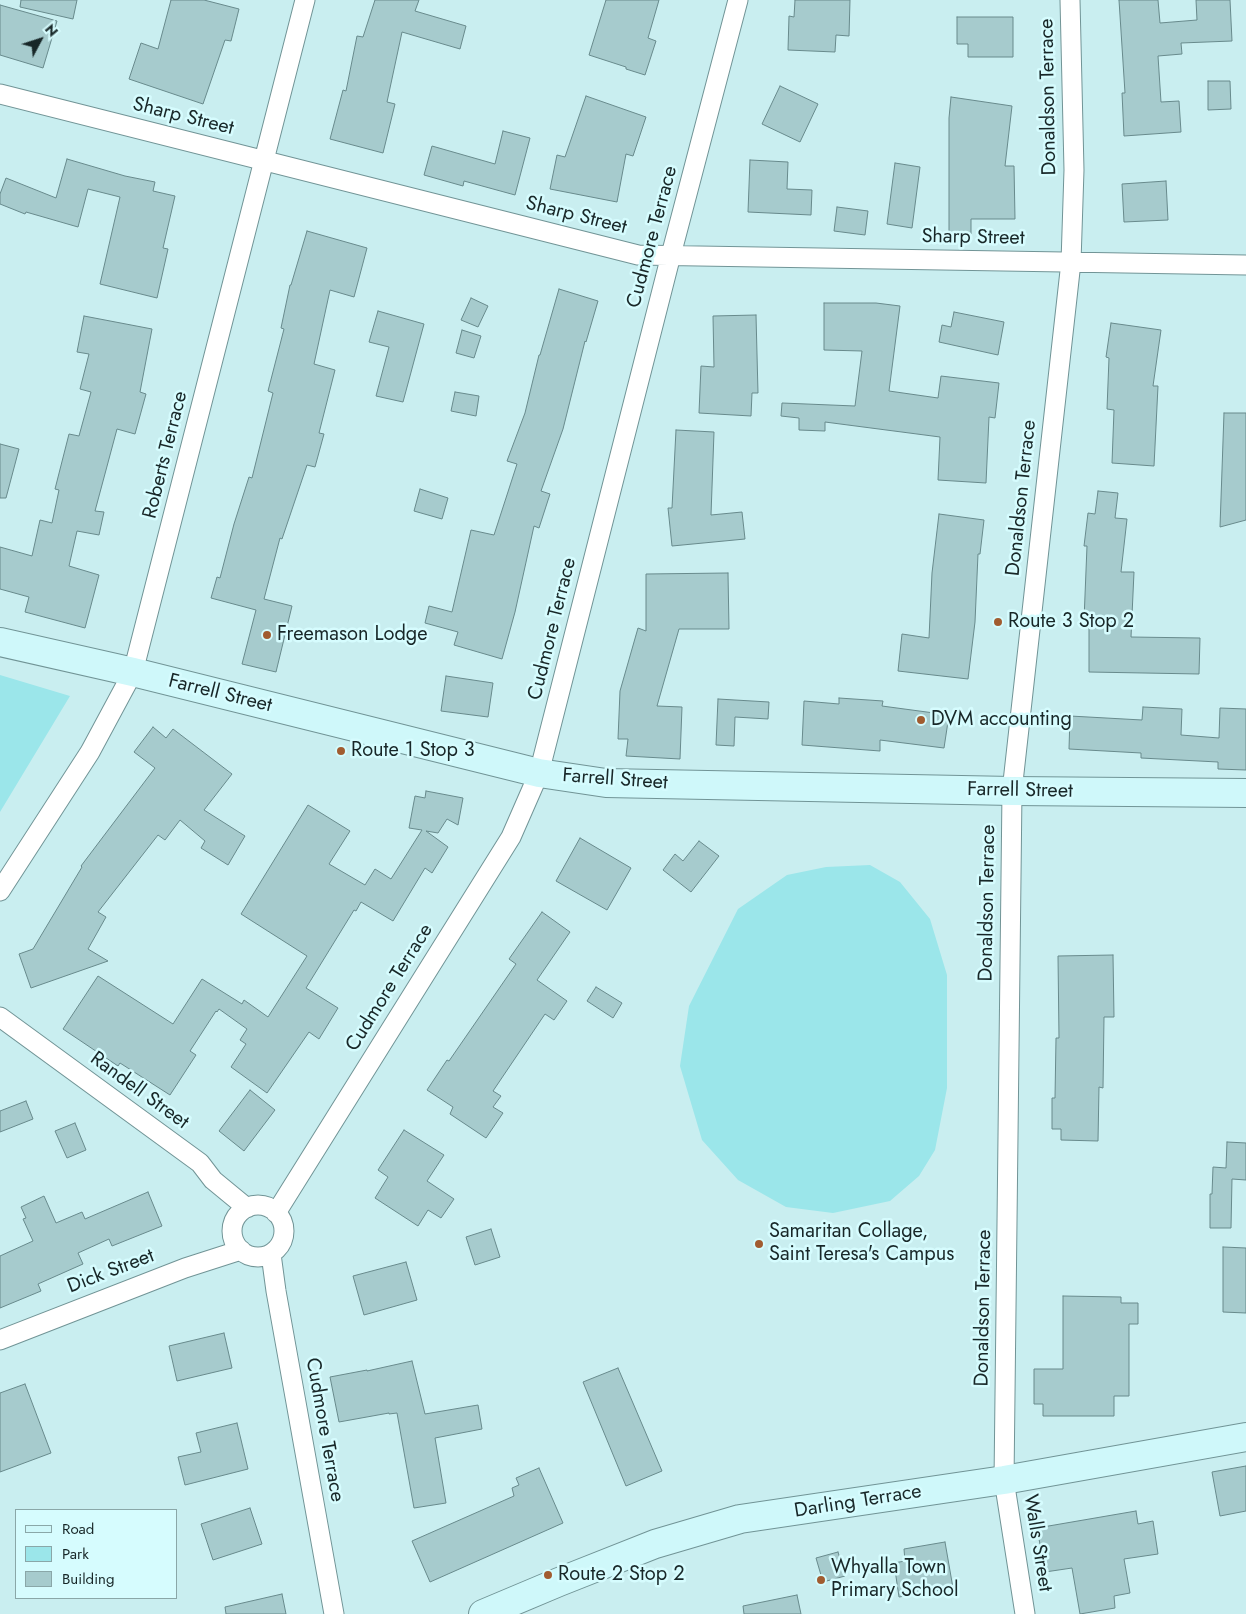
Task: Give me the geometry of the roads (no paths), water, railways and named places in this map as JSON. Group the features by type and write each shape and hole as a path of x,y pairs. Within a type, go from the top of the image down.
{"main road":[{"name":"Farrell Street","path":"0,642 133,672 539,774 606,782 1012,791 1246,793"},
{"name":"Darling Terrace","path":"483,1614 655,1544 740,1519 1004,1480 1246,1437"}],"street":[{"name":"Roberts Terrace","path":"0,891 90,752 133,672 305,0"},
{"name":"Cudmore Terrace","path":"276,1212 511,837 539,774 670,256 738,0"},
{"name":"Donaldson Terrace","path":"1004,1480 1012,791 1071,262 1074,170 1070,0"},
{"name":"Sharp Street","path":"0,94 638,255 1246,265"},
{"name":"Randell Street","path":"0,1017 200,1163 213,1180 247,1208"},
{"path":"254,1205 262,1205 276,1212 281,1219 284,1226 282,1242 271,1254 263,1256 247,1254 236,1243 232,1227 240,1213 247,1208 254,1205"},
{"name":"Dick Street","path":"0,1340 184,1268 241,1250"},
{"name":"Cudmore Terrace","path":"271,1254 334,1614"},
{"name":"Walls Street","path":"1004,1480 1025,1614"}],"place":[{"name":"Route 3 Stop 2","path":"998,622"},
{"name":"Freemason Lodge","path":"267,635"},
{"name":"DVM accounting","path":"921,720"},
{"name":"Route 1 Stop 3","path":"341,751"},
{"name":"Samaritan Collage, Saint Teresa's Campus","path":"759,1244"},
{"name":"Route 2 Stop 2","path":"548,1575"},
{"name":"Whyalla Town Primary School","path":"821,1580"}]}
